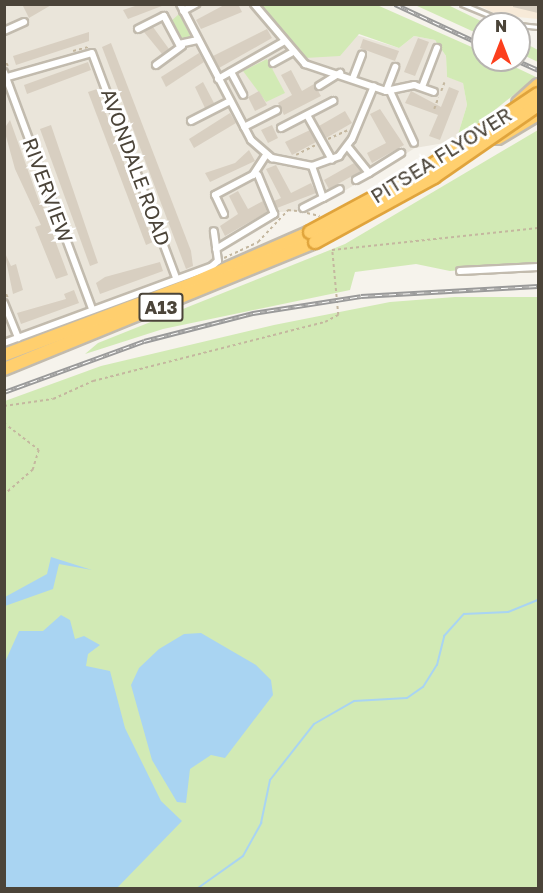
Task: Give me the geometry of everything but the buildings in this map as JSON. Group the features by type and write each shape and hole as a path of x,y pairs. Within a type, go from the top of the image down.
{"highway":[{"name":"A13","path":"497,122 538,85"},
{"name":"PITSEA FLYOVER","path":"312,237 425,170 538,94"},
{"name":"PITSEA FLYOVER","path":"312,237 434,177 538,105"},
{"name":"A13","path":"434,177 538,114"},
{"name":"A13","path":"4,355 312,237"},
{"name":"A13","path":"4,369 312,237"}],"street":[{"path":"196,4 182,8 244,127 266,155 312,166 332,160 348,147 374,86"},
{"path":"254,4 291,53 305,64 340,73 388,91 422,87 438,93"},
{"path":"138,29 167,15 182,46"},
{"path":"4,31 24,22"},
{"path":"156,65 182,46 198,40"},
{"path":"218,79 283,42"},
{"path":"422,87 437,48"},
{"path":"5,76 82,52 96,54"},
{"path":"273,63 291,53"},
{"name":"AVONDALE ROAD","path":"96,54 176,278"},
{"path":"353,78 362,55"},
{"path":"395,67 388,91 414,143"},
{"path":"231,72 243,94"},
{"path":"319,86 340,73"},
{"name":"RIVERVIEW","path":"5,76 92,309"},
{"path":"191,121 230,101"},
{"path":"281,128 333,101"},
{"path":"244,127 277,110"},
{"path":"307,115 332,160"},
{"path":"348,147 369,173"},
{"path":"356,180 401,153"},
{"path":"224,214 215,195 253,175 266,155"},
{"path":"312,166 323,198"},
{"path":"216,249 274,214 258,175"},
{"path":"303,207 340,189"},
{"path":"4,343 218,261 214,231"},
{"path":"460,271 538,267"},
{"path":"4,303 18,338"}],"lane":[{"path":"462,4 481,12"}],"path":[{"path":"70,52 96,54"},
{"path":"4,58 13,71"},
{"path":"434,109 438,93 444,83"},
{"path":"290,159 353,128"},
{"path":"218,261 258,242 288,210 321,216"},
{"path":"332,250 538,228"},
{"path":"4,406 12,400 53,399 93,381 325,322 338,315 333,240"},
{"path":"4,423 39,450 33,470 4,495"}],"shaded area":[{"path":"5,5 259,5 399,48 414,36 435,40 446,56 447,77 463,82 467,105 456,141 415,148 313,210 280,212 222,248 222,263 5,343"},
{"path":"478,5 538,5 538,19 531,18 531,12 492,12"}],"green space":[{"path":"258,5 377,5 471,47 471,72 525,72 536,77 456,141 467,105 463,83 447,77 446,56 435,40 414,36 399,48 359,34 340,56 305,58"},
{"path":"415,5 448,5 471,16 471,31"},
{"path":"179,14 191,40 180,41 170,22"},
{"path":"531,46 538,50 538,62 531,59"},
{"path":"267,59 285,93 266,102 243,71"},
{"path":"538,130 538,263 450,271 416,264 355,272 350,290 163,329 85,354 98,343 345,244"},
{"path":"455,297 538,297 538,888 5,888 5,401 101,366 274,325 390,302"}],"water":[{"path":"51,557 92,570 59,564 53,589 5,606 5,597 47,574"},
{"path":"61,615 70,620 75,639 84,636 100,645 88,654 86,666 110,671 125,728 161,801 182,821 117,888 5,888 5,662 19,631 43,631"},
{"path":"201,633 256,665 271,680 273,695 225,758 211,755 190,769 186,803 177,802 152,760 131,685 139,668 159,649 184,634"}],"waterway":[{"path":"198,888 243,856 261,823 270,780 314,724 354,701 407,698 423,687 437,665 444,636 464,614 508,612 538,600"}],"railway":[{"path":"395,4 471,39"},
{"path":"531,67 538,70"},
{"path":"4,392 144,341 253,313 361,296 538,286"}]}
